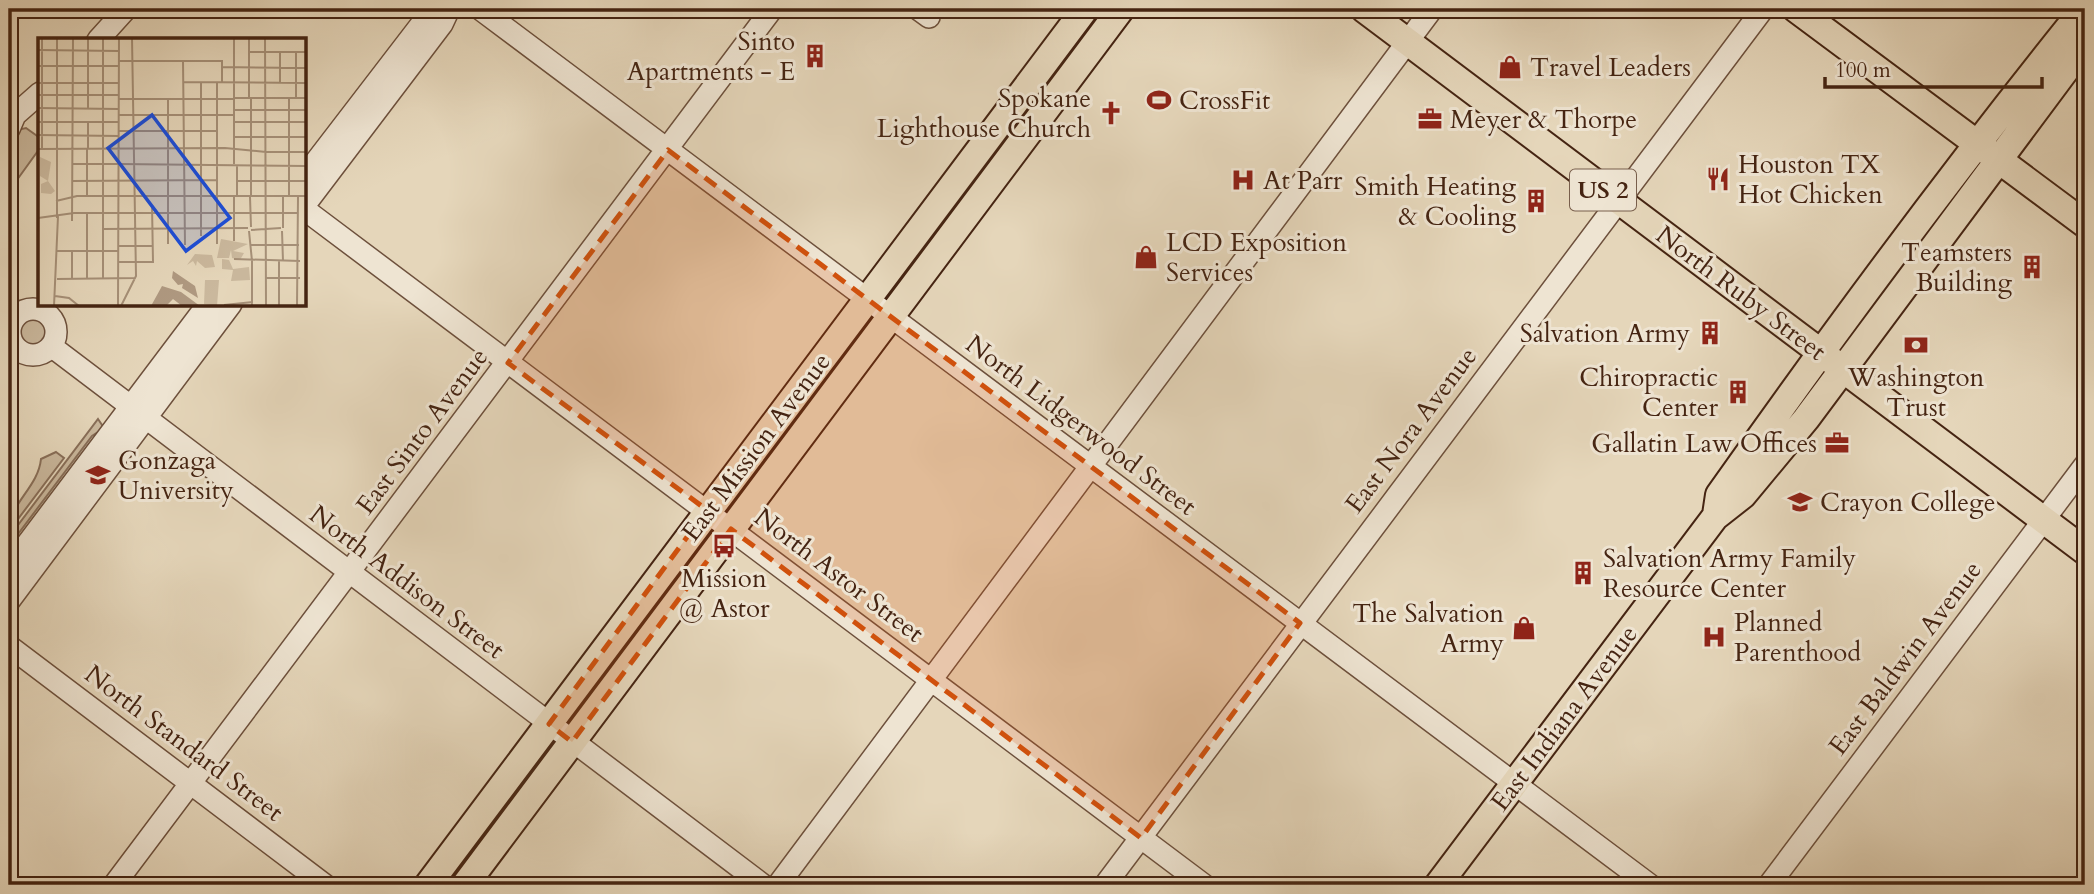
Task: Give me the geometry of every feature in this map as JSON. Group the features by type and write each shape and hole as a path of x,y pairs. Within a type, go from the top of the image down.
{"main road":[{"name":"East Mission Avenue","path":"428,885 1085,9"},
{"name":"East Mission Avenue","path":"465,885 1121,9"},
{"name":"North Ruby Street","path":"1364,9 2085,551"},
{"path":"1796,9 2085,224"},
{"name":"East Indiana Avenue","path":"1715,517 1720,495 1819,352 1977,142 2071,25 2085,16"},
{"name":"East Indiana Avenue","path":"1438,885 1715,517 1758,478 1844,370 2085,44"}],"street":[{"path":"100,38 126,9"},
{"path":"306,174 433,9"},
{"path":"306,205 442,24 449,9"},
{"name":"North Lidgerwood Street","path":"480,9 1650,885"},
{"name":"East Sinto Avenue","path":"114,885 772,9"},
{"path":"778,885 1432,9"},
{"name":"East Nora Avenue","path":"1105,885 1763,9"},
{"path":"9,129 15,115 38,95"},
{"name":"North Astor Street","path":"306,210 1204,885"},
{"path":"9,601 139,412 207,306"},
{"path":"9,568 229,306"},
{"name":"North Addison Street","path":"51,346 763,885"},
{"name":"East Baldwin Avenue","path":"1769,885 2085,465"},
{"name":"North Standard Street","path":"9,646 326,885"}],"highlighted area":[{"path":"668,150 1300,623 1141,838 731,529 572,742 549,724 707,510 508,363"}],"shaded area":[{"path":"26,128 38,137 38,151 9,191 9,149 17,130"},
{"path":"33,319 42,323 46,332 42,341 33,345 24,341 20,332 24,323"},
{"path":"98,419 104,428 92,436 9,546 9,537"},
{"path":"56,452 64,458 9,531 14,512 35,479 41,459"}],"place":[{"name":"Sinto Apartments - E","path":"815,56"},
{"name":"Travel Leaders","path":"1510,67"},
{"name":"CrossFit","path":"1159,100"},
{"name":"Spokane Lighthouse Church","path":"1111,113"},
{"name":"Meyer & Thorpe","path":"1430,119"},
{"name":"Houston TX Hot Chicken","path":"1718,179"},
{"name":"At Parr","path":"1243,180"},
{"name":"Smith Heating & Cooling","path":"1536,201"},
{"name":"LCD Exposition Services","path":"1146,257"},
{"name":"Teamsters Building","path":"2032,267"},
{"name":"Salvation Army","path":"1710,333"},
{"name":"Washington Trust","path":"1916,345"},
{"name":"Chiropractic Center","path":"1738,392"},
{"name":"Gallatin Law Offices","path":"1837,443"},
{"name":"Gonzaga University","path":"98,475"},
{"name":"Crayon College","path":"1800,502"},
{"name":"Mission @ Astor","path":"724,546"},
{"name":"Salvation Army Family Resource Center","path":"1583,573"},
{"name":"The Salvation Army","path":"1524,628"},
{"name":"Planned Parenthood","path":"1714,637"}]}
